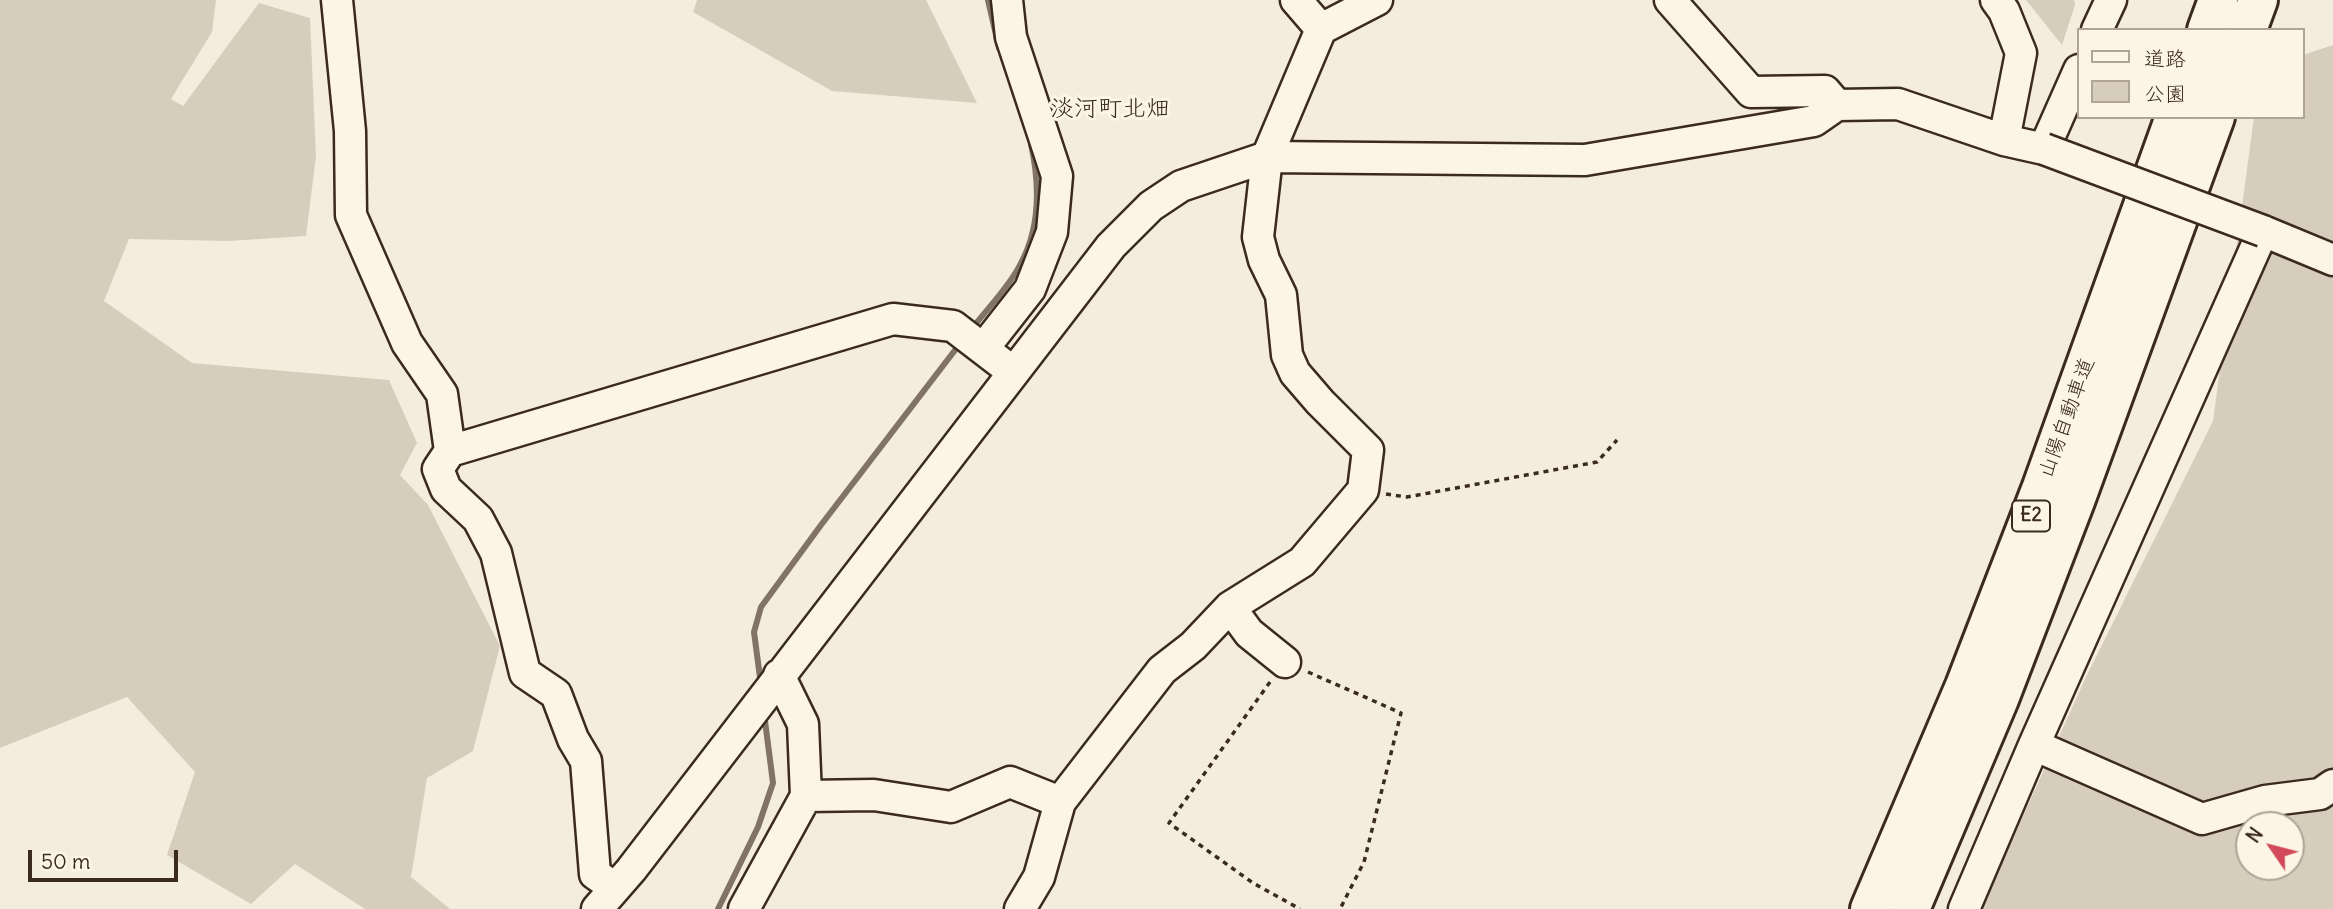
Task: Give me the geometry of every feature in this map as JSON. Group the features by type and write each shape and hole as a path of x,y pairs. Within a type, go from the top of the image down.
{"highway":[{"path":"2208,28 2218,0"},
{"path":"2248,28 2258,0"},
{"name":"山陽自動車道","path":"1870,909 1965,686 2038,499 2174,119"},
{"name":"山陽自動車道","path":"1910,909 1999,699 2214,119"}],"street":[{"path":"337,0 350,131 351,215 407,343 442,394 450,451"},
{"path":"983,349 1030,289 1052,232 1057,176 1011,37 1007,0"},
{"path":"1296,0 1321,29"},
{"path":"1020,909 1039,877 1060,802 1162,670 1193,646 1230,607 1301,562 1363,490 1368,450 1295,373 1287,355 1281,295 1264,260 1258,237 1267,157 1321,29 1377,0"},
{"path":"1671,0 1751,92 1825,91 1837,105"},
{"path":"1996,0 2004,11 2021,53 2004,140"},
{"path":"2098,28 2110,0"},
{"path":"2044,149 2078,72"},
{"path":"1013,372 953,326 893,319 450,451 438,469 446,489 478,519 496,553 525,673 556,694 573,739 586,761 595,874 606,899 1111,246 1151,206 1181,186 1267,157 1585,160 1814,121 1837,105 1898,104 2004,140 2044,149 2333,260"},
{"path":"1964,909 2034,745 2263,231"},
{"path":"1030,289 1060,312"},
{"path":"1230,607 1249,633 1284,662"},
{"path":"744,909 806,796 803,724 779,675"},
{"path":"2034,745 2202,819 2265,801 2320,794 2333,785"},
{"path":"806,796 874,795 951,807 1010,782 1060,802"}],"path":[{"path":"1363,490 1407,497 1597,462 1618,440"},
{"path":"1300,909 1253,883 1169,823 1284,662 1402,713 1364,862 1340,909"}],"green space":[{"path":"0,0 216,0 212,32 171,99 183,106 259,3 310,18 316,156 306,236 229,241 129,239 104,301 192,363 389,380 417,443 400,475 428,505 500,646 473,751 427,778 411,877 450,909 365,909 295,864 251,904 167,855 195,772 127,697 0,748"},
{"path":"697,0 926,0 977,103 832,91 693,12"},
{"path":"2026,0 2074,0 2075,5 2062,45"},
{"path":"2333,45 2333,909 1981,909 2085,679 2213,421 2254,119 2305,119 2305,54"}],"waterway":[{"path":"988,0 999,48"},
{"path":"971,330 1004,290 1027,251 1032,236 1037,190 1031,144"},
{"path":"761,685 754,632 761,607 962,341"},
{"path":"718,909 758,827 773,783 764,713"}],"district":[{"name":"淡河町北畑","path":"1110,109"}]}
